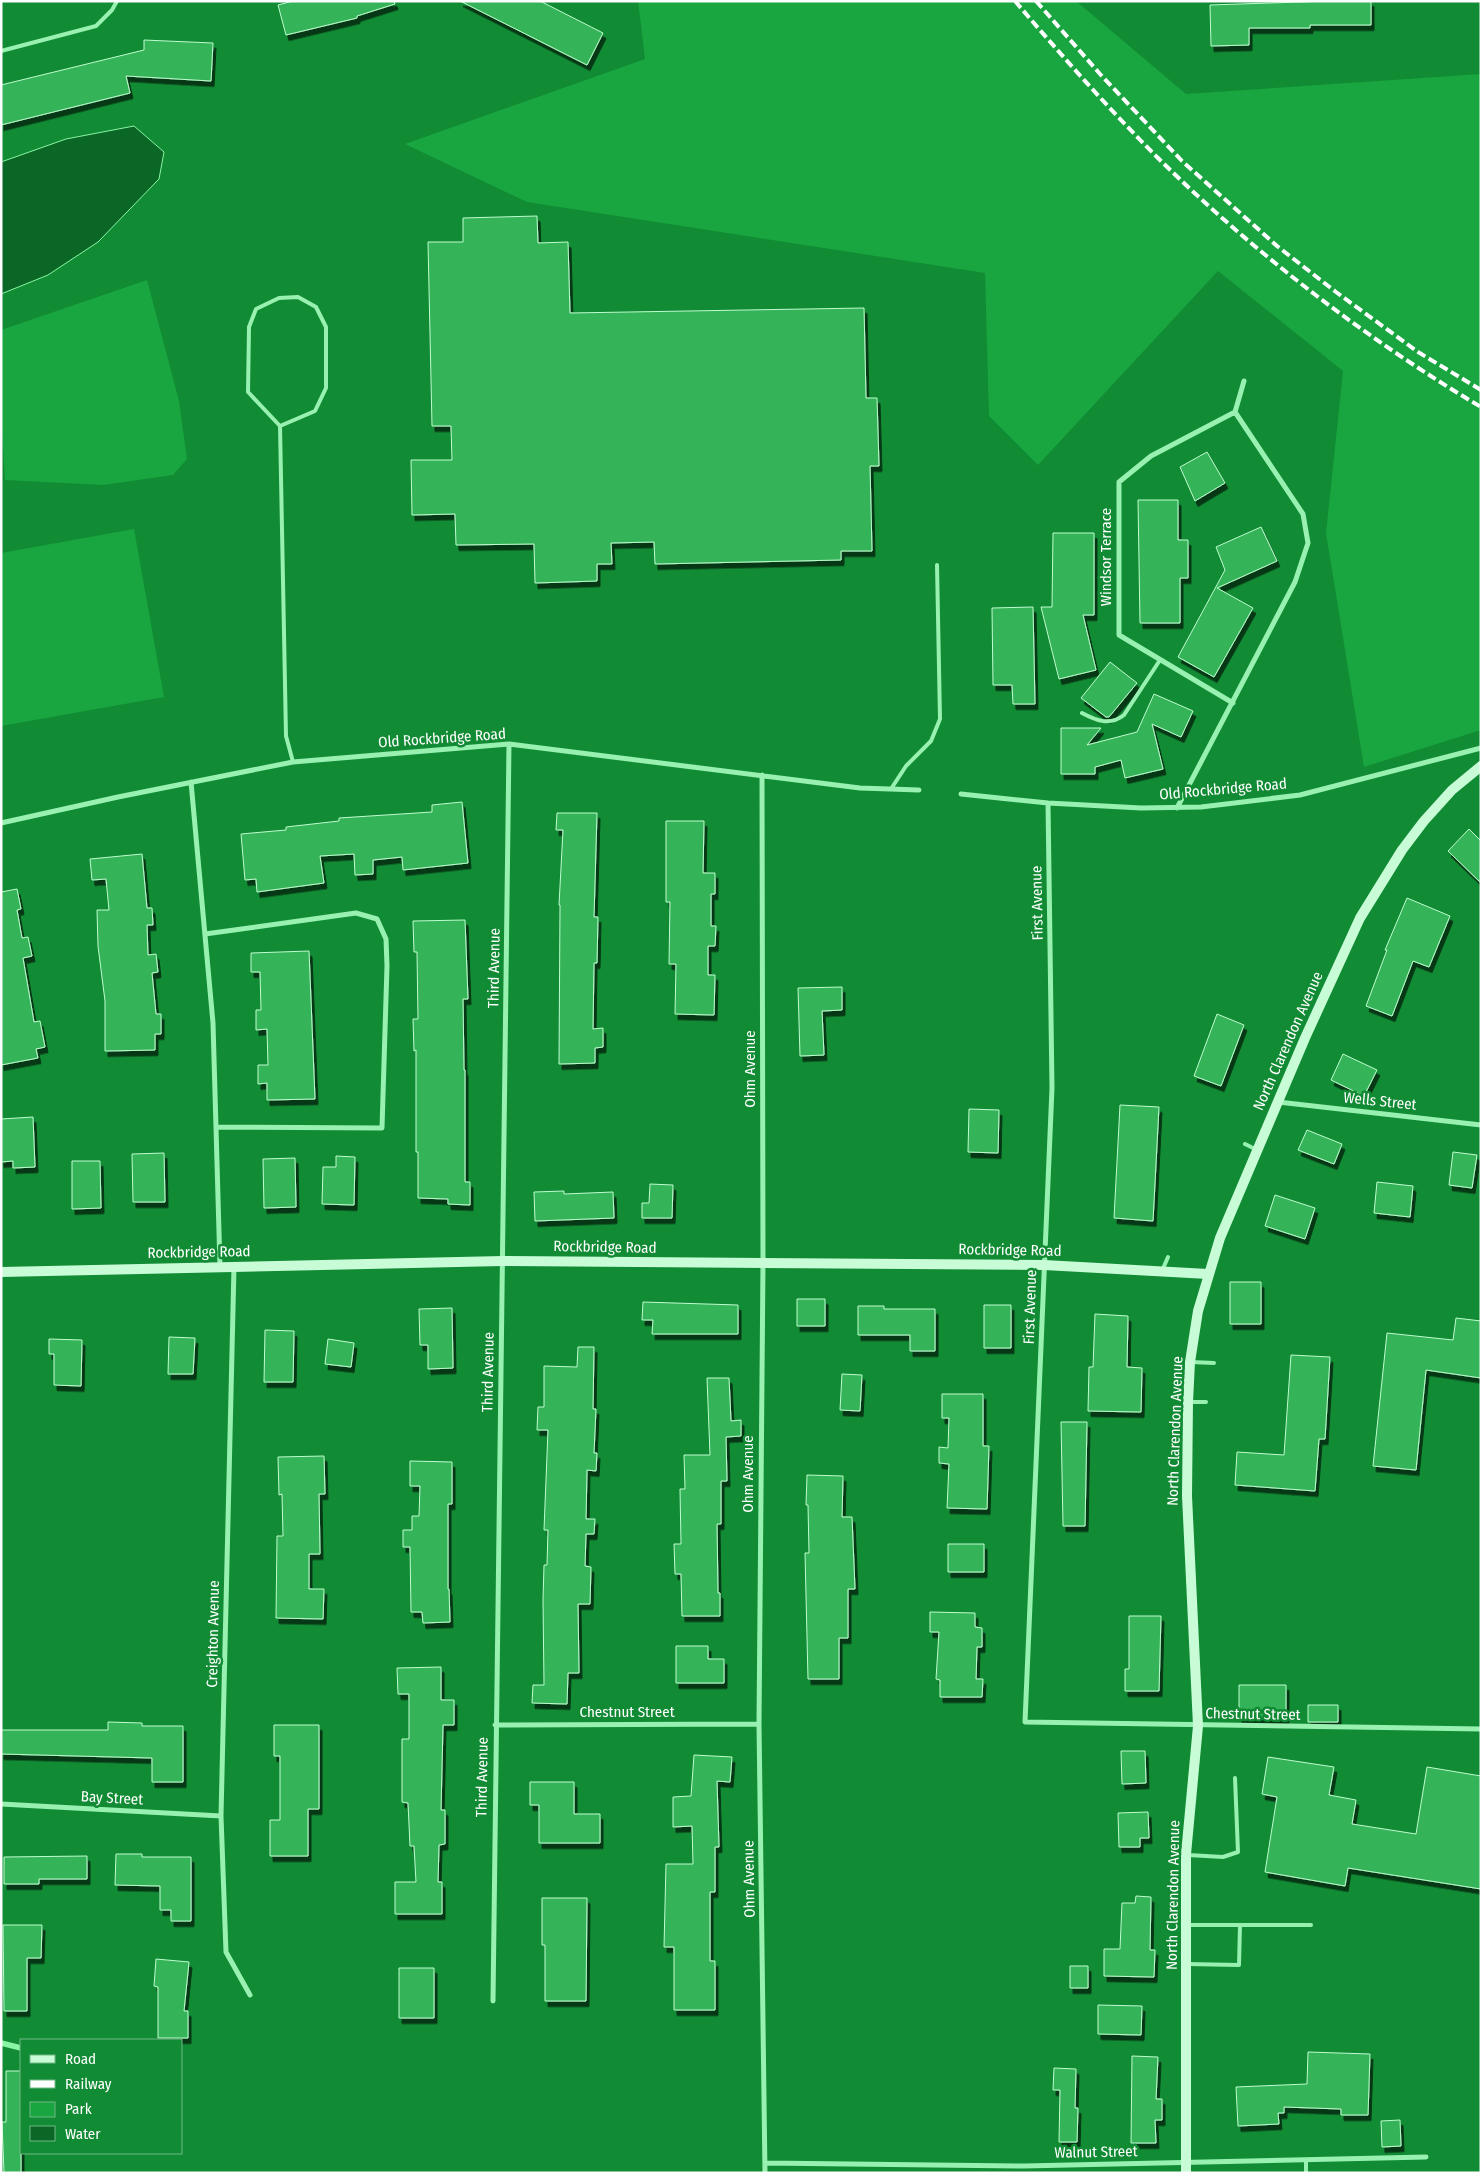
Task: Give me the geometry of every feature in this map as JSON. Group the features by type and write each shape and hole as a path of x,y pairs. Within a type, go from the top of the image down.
{"street":[{"path":"1177,808 1294,582 1308,543 1304,514 1235,412 1244,381"},
{"name":"Windsor Terrace","path":"1233,703 1119,635 1119,482 1152,456 1235,412"},
{"name":"Old Rockbridge Road","path":"1,823 293,762 509,744 860,788 919,790"},
{"name":"Third Avenue","path":"493,2001 495,1725 509,744"},
{"name":"Old Rockbridge Road","path":"961,794 1048,803 1142,808 1201,807 1300,795 1481,748"},
{"name":"North Clarendon Avenue","path":"1186,2168 1186,1854 1198,1726 1187,1496 1188,1402 1190,1362 1198,1311 1220,1238 1277,1102 1348,942 1376,891 1424,822 1452,790 1481,766"},
{"name":"Ohm Avenue","path":"762,775 762,1263 759,1724 765,2173"},
{"path":"191,782 213,1023 220,1267"},
{"name":"First Avenue","path":"1025,1722 1052,1043 1048,803"},
{"path":"205,934 356,913 377,918 386,939 387,966 382,1128 217,1127"},
{"name":"Wells Street","path":"1277,1102 1481,1125"},
{"name":"Rockbridge Road","path":"1,1272 502,1261 1044,1264 1208,1274"},
{"name":"Creighton Avenue","path":"234,1267 221,1816 226,1952 250,1995"},
{"name":"Chestnut Street","path":"1025,1722 1481,1729"},
{"name":"Chestnut Street","path":"495,1725 759,1724"},
{"name":"Bay Street","path":"1,1804 221,1816"},
{"name":"Walnut Street","path":"765,2163 1186,2168 1306,2160 1426,2157"}],"lane":[{"path":"1,51 96,26 112,10 117,1"},
{"path":"280,426 315,411 326,388 326,328 316,307 298,297 279,298 256,309 250,326 248,392 280,426 286,736 293,762"},
{"path":"891,789 906,766 932,741 940,719 937,565"},
{"path":"1082,713 1098,721 1115,722 1124,715 1160,660"},
{"path":"1244,1144 1257,1150"},
{"path":"1162,1271 1168,1257"},
{"path":"1190,1362 1214,1363"},
{"path":"1188,1402 1206,1402"},
{"path":"1186,1854 1223,1857 1238,1852 1235,1778"},
{"path":"1186,1925 1312,1925"},
{"path":"1186,1964 1239,1965 1240,1925"},
{"path":"1306,2160 1306,2173"}],"green space":[{"path":"638,1 1076,1 1186,94 1481,74 1481,730 1364,767 1326,533 1343,371 1218,271 1038,465 989,416 985,273 527,202 405,144 645,59"},
{"path":"147,280 179,401 187,459 173,475 103,485 5,480 1,417 1,330"},
{"path":"134,529 164,697 1,726 1,553"}],"water":[{"path":"134,126 164,152 159,179 98,242 48,275 1,294 1,162 66,139"}],"building":[{"path":"293,1 394,1 395,4 357,16 357,18 286,35 278,5"},
{"path":"460,1 540,1 603,33 587,65"},
{"path":"1371,1 1371,25 1249,28 1249,45 1211,46 1210,5"},
{"path":"144,40 213,43 211,81 126,76 130,93 1,125 1,85 144,50"},
{"path":"537,216 538,243 568,242 570,313 864,308 866,398 877,398 879,466 870,466 872,551 841,551 841,560 655,564 654,542 611,543 612,564 597,564 597,581 535,583 534,544 456,545 455,514 412,515 411,460 452,460 451,426 432,426 428,242 463,242 463,218"},
{"path":"1207,452 1225,483 1195,501 1180,467"},
{"path":"1138,500 1178,500 1178,540 1188,540 1188,578 1180,578 1180,623 1140,623"},
{"path":"1261,527 1277,561 1217,588 1253,608 1214,677 1178,657 1225,570 1216,547"},
{"path":"1053,533 1094,533 1094,615 1083,615 1096,670 1059,679 1041,607 1052,607"},
{"path":"1033,607 1035,704 1013,704 1012,685 993,685 992,608"},
{"path":"1110,662 1137,683 1109,717 1106,717 1081,698"},
{"path":"1154,694 1193,711 1181,737 1152,724 1163,769 1125,778 1121,760 1095,767 1095,774 1061,774 1061,728 1101,728 1087,745 1137,732"},
{"path":"462,802 468,863 403,870 402,857 373,860 373,874 355,875 354,854 320,856 324,883 257,892 256,879 245,880 241,834 286,830 286,827 339,821 339,818 432,812 432,805"},
{"path":"557,813 597,813 594,917 598,917 597,963 594,963 593,1029 603,1028 603,1047 595,1048 595,1063 559,1064 559,905 563,830 556,830"},
{"path":"666,821 704,821 703,873 715,873 715,894 711,894 711,926 716,926 715,946 708,946 708,975 715,975 714,1015 675,1014 676,964 669,964 670,902 666,902"},
{"path":"1469,829 1481,841 1481,883 1448,851"},
{"path":"142,854 147,908 152,908 153,925 147,925 148,955 156,954 158,972 152,973 156,1014 161,1014 161,1034 155,1034 155,1050 105,1051 105,1001 98,946 97,910 109,910 106,879 92,880 90,859"},
{"path":"17,889 21,909 17,910 22,938 28,937 32,956 23,958 34,1022 40,1021 45,1047 36,1049 38,1058 1,1065 1,892"},
{"path":"1407,898 1450,916 1429,967 1413,961 1392,1016 1366,1006 1387,950 1385,950"},
{"path":"465,920 468,999 463,999 465,1182 470,1182 470,1205 448,1204 448,1199 418,1198 416,1050 414,1051 413,1019 418,1019 417,952 414,952 413,921"},
{"path":"309,951 315,1099 267,1100 267,1083 258,1084 258,1065 268,1065 267,1029 256,1030 256,1010 261,1010 260,972 251,972 251,953"},
{"path":"842,987 842,1010 822,1011 824,1055 800,1056 798,988"},
{"path":"1217,1014 1244,1025 1221,1086 1194,1076"},
{"path":"1343,1054 1377,1070 1364,1096 1331,1080"},
{"path":"1120,1105 1159,1107 1153,1221 1114,1218"},
{"path":"969,1109 999,1110 998,1153 968,1152"},
{"path":"33,1117 35,1167 13,1168 13,1161 1,1162 1,1119"},
{"path":"1307,1130 1342,1144 1334,1164 1298,1150"},
{"path":"1453,1152 1477,1155 1472,1188 1449,1185"},
{"path":"164,1153 165,1202 133,1202 132,1154"},
{"path":"336,1156 355,1157 354,1205 322,1204 323,1167 336,1167"},
{"path":"295,1158 296,1207 264,1208 263,1159"},
{"path":"72,1161 100,1161 101,1208 72,1209"},
{"path":"1377,1182 1413,1186 1410,1217 1374,1213"},
{"path":"650,1184 673,1185 672,1218 642,1218 642,1203 649,1203"},
{"path":"564,1191 564,1194 613,1192 614,1218 535,1221 534,1192"},
{"path":"1275,1195 1315,1208 1305,1239 1265,1226"},
{"path":"1230,1282 1261,1282 1261,1324 1230,1324"},
{"path":"797,1299 825,1299 825,1326 797,1326"},
{"path":"643,1302 738,1305 738,1334 652,1334 653,1320 642,1320"},
{"path":"984,1305 1011,1305 1011,1348 984,1348"},
{"path":"858,1306 884,1306 884,1309 935,1309 935,1351 910,1351 910,1335 858,1335"},
{"path":"452,1308 453,1368 428,1369 428,1345 420,1345 419,1309"},
{"path":"1095,1314 1128,1316 1127,1367 1142,1368 1141,1412 1088,1411 1089,1367 1093,1367"},
{"path":"1456,1318 1481,1321 1481,1378 1426,1370 1416,1470 1373,1466 1387,1333 1453,1340"},
{"path":"265,1330 294,1331 293,1382 264,1382"},
{"path":"169,1337 195,1338 193,1374 168,1374"},
{"path":"49,1339 82,1340 81,1386 54,1385 54,1354 49,1354"},
{"path":"328,1339 354,1343 351,1367 325,1364"},
{"path":"578,1347 594,1347 593,1409 596,1409 594,1453 597,1453 596,1471 587,1470 586,1519 595,1519 594,1534 586,1534 585,1566 591,1567 590,1604 578,1604 579,1673 568,1673 567,1704 532,1703 533,1685 544,1685 543,1600 548,1530 544,1530 548,1430 537,1430 538,1407 544,1407 544,1366 577,1367"},
{"path":"1291,1355 1330,1357 1325,1439 1319,1439 1315,1491 1235,1485 1237,1452 1284,1455"},
{"path":"842,1374 862,1375 860,1411 840,1410"},
{"path":"707,1378 729,1378 731,1421 741,1420 741,1436 726,1437 727,1481 721,1481 721,1524 717,1524 720,1616 682,1616 681,1574 675,1574 674,1544 681,1544 680,1489 685,1489 684,1455 710,1455"},
{"path":"942,1394 983,1394 983,1446 989,1446 987,1509 947,1508 949,1464 939,1463 939,1447 948,1448 949,1418 942,1418"},
{"path":"1061,1422 1087,1422 1085,1526 1063,1526"},
{"path":"324,1456 325,1494 319,1494 320,1554 309,1554 309,1589 324,1589 323,1619 276,1618 277,1536 283,1536 282,1494 279,1495 278,1457"},
{"path":"410,1461 452,1462 452,1504 448,1504 450,1622 423,1623 422,1612 411,1612 410,1547 403,1547 403,1530 412,1530 412,1516 419,1516 420,1486 410,1486"},
{"path":"807,1475 843,1476 842,1517 852,1517 855,1589 848,1589 848,1638 839,1638 839,1679 808,1679 805,1553 809,1553 808,1505 806,1505"},
{"path":"948,1544 984,1544 984,1572 948,1572"},
{"path":"930,1612 975,1613 975,1627 982,1628 982,1647 977,1647 976,1679 983,1679 982,1697 940,1697 940,1680 936,1679 939,1632 930,1632"},
{"path":"1129,1616 1161,1616 1159,1691 1125,1691 1125,1669 1129,1669"},
{"path":"676,1646 708,1646 708,1659 724,1659 724,1683 676,1683"},
{"path":"441,1667 441,1700 454,1700 454,1725 443,1725 441,1810 445,1810 445,1844 439,1845 438,1882 442,1882 442,1914 395,1914 395,1882 416,1882 414,1846 410,1846 408,1803 402,1802 402,1739 409,1739 409,1694 398,1694 397,1668"},
{"path":"1239,1685 1286,1685 1286,1718 1239,1718"},
{"path":"1308,1705 1338,1705 1338,1722 1308,1722"},
{"path":"108,1722 142,1723 142,1726 183,1726 183,1782 152,1782 152,1758 1,1754 1,1730 108,1730"},
{"path":"274,1725 319,1725 319,1809 308,1809 308,1856 270,1856 270,1820 280,1820 280,1756 274,1756"},
{"path":"1121,1751 1145,1751 1146,1783 1122,1784"},
{"path":"694,1755 732,1757 730,1782 717,1781 719,1847 715,1847 715,1892 710,1892 710,1961 715,1961 715,2010 674,2010 674,1947 664,1947 666,1864 693,1864 692,1826 673,1827 673,1797 691,1796"},
{"path":"1268,1757 1334,1767 1329,1795 1356,1800 1352,1824 1416,1834 1427,1767 1481,1776 1481,1889 1348,1868 1345,1886 1265,1872 1277,1797 1262,1794"},
{"path":"530,1782 574,1782 574,1814 600,1814 600,1843 539,1843 539,1805 530,1805"},
{"path":"1148,1812 1149,1838 1140,1838 1140,1847 1119,1847 1118,1813"},
{"path":"116,1854 142,1854 142,1857 191,1857 191,1921 171,1921 171,1910 160,1910 160,1886 115,1885"},
{"path":"87,1856 87,1879 39,1879 39,1884 4,1884 4,1857"},
{"path":"1136,1896 1151,1897 1150,1950 1155,1950 1154,1977 1104,1976 1104,1949 1120,1949 1122,1903 1135,1903"},
{"path":"542,1898 587,1898 586,2001 545,2001 545,1945 542,1945"},
{"path":"3,1925 42,1925 41,1958 27,1958 27,2011 4,2011"},
{"path":"156,1959 189,1962 184,2011 188,2011 188,2038 158,2038 158,1987 154,1986"},
{"path":"1070,1966 1088,1966 1088,1988 1070,1988"},
{"path":"399,1968 434,1968 434,2018 399,2018"},
{"path":"1098,2005 1142,2006 1141,2035 1098,2034"},
{"path":"1308,2052 1370,2054 1368,2115 1341,2115 1341,2109 1284,2107 1284,2113 1278,2113 1279,2124 1238,2126 1236,2087 1307,2084"},
{"path":"1132,2056 1158,2057 1156,2099 1162,2099 1162,2120 1155,2120 1156,2143 1131,2143"},
{"path":"1054,2068 1076,2069 1075,2108 1078,2108 1077,2142 1059,2142 1060,2090 1053,2090"},
{"path":"6,2071 20,2071 21,2173 4,2173 2,2122 6,2122"},
{"path":"1400,2120 1401,2146 1382,2147 1381,2121"}],"waterway":[{"path":"1,2043 20,2048"}],"railway":[{"path":"1015,1 1139,139 1232,227 1353,323 1395,353 1481,407"},
{"path":"1036,1 1100,74 1182,161 1277,246 1418,352 1481,390"}]}
